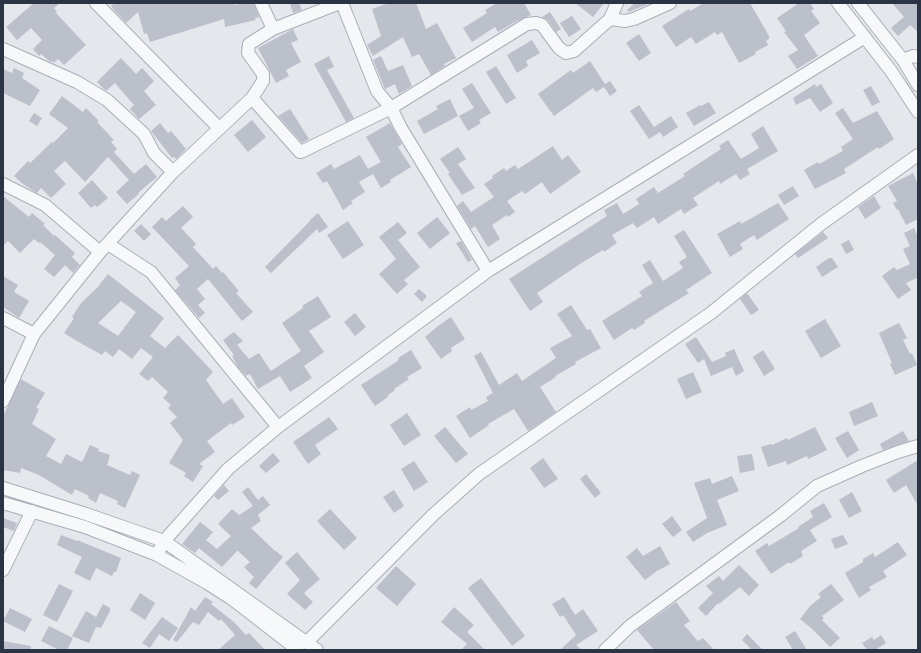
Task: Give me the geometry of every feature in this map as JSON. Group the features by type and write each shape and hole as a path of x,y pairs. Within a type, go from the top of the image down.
{"street":[{"path":"96,3 219,128"},
{"path":"262,3 273,29"},
{"path":"3,401 34,334 104,248 173,172 252,98 263,81 263,74 248,53 249,44 273,29 341,3 377,91 391,108 401,128 488,271"},
{"path":"252,98 300,152 304,151 391,108 527,24 536,22 542,25 560,48 566,53 574,51 610,19 617,3"},
{"path":"610,19 625,21 634,19 670,3"},
{"path":"838,3 891,71 918,112"},
{"path":"858,3 903,60 918,85"},
{"path":"156,555 164,542 228,469 278,427 488,271 865,37"},
{"path":"3,48 77,82 107,100 144,134 154,153 173,172"},
{"path":"903,60 913,56 918,57"},
{"path":"302,646 433,515 479,474 711,313 821,224 918,155"},
{"path":"3,184 44,204 104,248 151,272 278,427"},
{"path":"3,318 34,334"},
{"path":"605,650 630,626 780,516 817,486 891,454 918,446"},
{"path":"3,488 86,514 164,542 302,646"},
{"path":"3,503 85,527 156,555 207,583 302,646 317,650"},
{"path":"3,570 32,511"}],"building":[{"path":"34,3 60,3 54,8 57,12 56,13 86,45 64,65 58,59 54,63 49,61 41,54 39,56 33,49 42,40 31,28 17,40 6,27"},
{"path":"118,3 233,3 234,5 254,3 259,17 255,18 256,20 225,27 224,19 150,42 147,33 144,34 138,12 126,23 112,8 111,5"},
{"path":"290,3 299,3 302,10 293,13"},
{"path":"389,3 416,3 426,29 437,23 456,58 444,64 445,66 431,75 419,54 412,57 403,37 373,56 367,45 381,36 372,9"},
{"path":"497,3 524,3 531,15 498,32 495,27 472,42 463,28 487,13 485,10"},
{"path":"575,3 604,3 593,17"},
{"path":"635,3 650,3 629,12 627,10"},
{"path":"704,3 750,3 769,36 769,39 766,41 768,45 755,52 756,54 739,63 722,32 717,35 715,32 696,44 691,37 676,47 662,26 689,9 690,11"},
{"path":"799,3 810,3 814,9 811,11 820,23 804,35 818,56 797,69 788,56 798,50 784,32 786,31 777,18"},
{"path":"892,3 918,3 918,32 910,25 898,36 891,28 904,17"},
{"path":"550,12 561,29 556,32 548,20 542,17"},
{"path":"572,16 581,29 569,37 560,23"},
{"path":"293,29 298,40 291,43 301,62 286,70 289,76 276,83 258,48"},
{"path":"639,34 651,53 639,61 626,43"},
{"path":"532,40 540,53 526,61 528,66 517,73 507,55"},
{"path":"329,56 334,67 327,70 354,118 346,122 314,64"},
{"path":"381,56 388,71 403,65 412,86 399,94 395,84 385,89 373,60"},
{"path":"121,58 136,74 142,68 154,81 144,91 156,105 139,119 130,109 134,105 115,83 106,91 97,82"},
{"path":"590,61 605,84 610,81 617,91 610,96 604,87 596,92 593,88 554,116 538,94 571,70 573,73"},
{"path":"496,66 516,98 506,104 486,72"},
{"path":"14,68 24,73 22,78 40,90 30,106 3,93 3,69 12,73"},
{"path":"472,83 491,113 479,120 481,123 468,131 459,116 474,108 462,89"},
{"path":"815,84 816,87 821,84 833,103 820,112 810,98 796,105 793,98"},
{"path":"871,86 880,102 872,106 863,90"},
{"path":"62,96 83,112 86,108 99,121 97,122 114,140 111,142 117,149 114,152 134,174 146,164 157,177 127,204 116,192 129,180 108,157 85,182 65,161 54,171 66,184 51,198 41,188 37,193 14,176 28,161 30,163 68,128 49,114"},
{"path":"450,99 458,116 424,134 417,121 438,109 436,106"},
{"path":"709,102 716,113 694,126 686,113"},
{"path":"639,105 654,127 671,116 678,127 663,137 660,132 649,139 630,111"},
{"path":"843,108 853,123 877,111 894,139 879,149 878,147 844,169 846,173 815,189 804,170 843,151 841,147 853,139 835,113"},
{"path":"290,109 309,139 302,143 278,116"},
{"path":"34,113 42,118 37,126 29,121"},
{"path":"252,120 266,137 248,152 234,135"},
{"path":"160,123 168,133 171,131 186,149 176,159 174,157 172,158 151,131"},
{"path":"390,123 402,144 398,147 411,167 390,180 391,182 381,188 373,174 359,182 365,192 351,201 353,203 343,210 327,181 323,183 316,173 331,164 334,169 360,155 368,169 381,162 366,137"},
{"path":"763,126 778,151 747,169 750,174 740,180 736,174 720,184 719,181 693,198 698,205 684,214 681,209 658,224 654,217 637,228 633,223 612,235 617,243 604,252 603,250 580,264 537,293 543,302 530,311 509,279 607,216 604,210 617,203 623,214 639,204 636,199 654,187 658,193 685,176 683,174 721,149 719,146 728,140 741,159 759,148 751,134"},
{"path":"553,146 562,160 568,155 581,172 550,194 542,182 525,194 522,191 507,201 515,212 508,217 507,215 492,225 500,239 488,247 475,226 471,229 457,206 463,201 471,212 494,197 484,184 493,178 492,176 504,168 506,171 515,165 518,169"},
{"path":"458,147 466,159 458,164 475,188 462,195 448,174 450,173 440,159"},
{"path":"913,173 918,184 918,219 906,225 898,209 897,210 893,203 897,201 888,186"},
{"path":"92,180 108,198 97,207 95,205 91,208 78,193"},
{"path":"793,186 799,196 784,205 778,195"},
{"path":"3,196 29,217 32,213 45,224 43,225 54,236 55,235 75,253 72,257 80,265 73,273 65,265 54,277 44,269 55,255 40,242 39,243 34,239 20,253 8,241 3,246"},
{"path":"874,196 881,208 865,219 858,207"},
{"path":"778,203 789,219 757,240 754,235 740,244 743,249 730,257 717,234 740,221 741,224"},
{"path":"183,206 193,217 181,228 196,244 193,247 213,269 216,266 222,273 223,272 239,291 236,293 253,312 242,321 208,279 197,289 205,299 198,305 205,313 199,318 175,290 180,285 175,278 189,266 152,227 162,217 166,221"},
{"path":"318,213 328,227 319,233 317,229 271,273 265,267"},
{"path":"437,217 450,233 430,249 417,233"},
{"path":"348,221 364,245 343,259 327,235"},
{"path":"398,222 407,233 398,240 420,267 404,280 408,284 397,294 379,274 396,259 379,237"},
{"path":"141,224 151,234 144,241 134,231"},
{"path":"914,228 918,237 918,279 917,278 906,283 911,290 898,299 882,276 894,267 897,270 910,264 903,249 910,246 904,233"},
{"path":"684,230 712,273 686,290 689,293 644,321 645,323 634,330 632,328 614,340 602,321 642,296 639,292 653,283 642,265 650,260 663,281 683,268 679,262 687,257 674,236"},
{"path":"823,232 828,238 798,258 795,254"},
{"path":"849,240 854,250 846,254 841,244"},
{"path":"461,241 472,260 468,262 456,243"},
{"path":"829,258 832,258 838,267 822,277 816,267"},
{"path":"108,274 164,318 150,336 165,348 178,335 213,372 206,380 223,404 232,398 245,417 232,425 231,423 207,441 215,452 199,464 203,466 193,482 184,476 186,473 169,463 183,440 170,423 177,417 168,408 171,405 163,398 168,392 152,377 148,381 139,374 153,357 141,348 132,359 119,349 113,357 105,351 102,355 64,333 74,318 72,317 81,303","holes":["121,301 136,312 118,336 98,323"]},
{"path":"3,276 18,285 14,292 29,301 19,318 3,307"},
{"path":"419,289 427,296 422,302 414,294"},
{"path":"747,293 759,310 751,315 740,299"},
{"path":"318,296 331,317 309,331 324,352 304,366 312,378 290,392 280,376 258,389 250,374 246,376 238,367 232,356 234,355 223,340 234,332 243,341 237,345 249,359 259,353 271,371 301,351 282,323 303,308 302,306"},
{"path":"571,305 587,330 590,329 601,348 575,362 576,364 540,387 556,412 528,431 514,409 488,424 489,425 470,438 456,416 470,407 471,410 488,401 486,397 493,393 474,356 481,352 499,385 517,373 522,381 556,358 550,348 572,336 557,314"},
{"path":"355,313 366,327 355,336 344,322"},
{"path":"451,317 465,339 451,348 452,351 441,359 425,337"},
{"path":"825,319 841,346 821,358 805,331"},
{"path":"899,323 907,338 903,340 910,354 912,353 917,365 895,375 890,364 892,363 879,333"},
{"path":"696,337 712,362 726,356 725,353 734,349 744,371 736,376 732,367 711,376 704,359 698,363 685,344"},
{"path":"411,350 422,368 407,377 409,379 394,389 395,390 387,396 388,397 375,406 361,385 399,360 398,358"},
{"path":"763,350 775,369 764,376 753,357"},
{"path":"693,372 702,392 686,399 677,379"},
{"path":"21,379 45,393 36,408 39,409 32,424 56,439 46,456 61,464 66,454 82,462 90,445 99,449 98,451 110,455 107,465 130,475 132,471 140,475 125,508 117,504 118,501 100,493 96,503 88,498 89,496 75,489 72,495 39,475 21,468 20,473 3,470 3,416"},
{"path":"872,402 878,416 854,426 849,412"},
{"path":"407,413 421,435 404,446 390,425"},
{"path":"329,417 338,429 315,445 321,454 308,464 293,442"},
{"path":"445,427 468,454 456,463 434,436"},
{"path":"815,427 827,450 808,459 807,456 787,465 786,461 768,467 761,447 772,445 787,438 788,440"},
{"path":"848,431 859,450 847,458 835,438"},
{"path":"903,431 909,441 883,450 880,444"},
{"path":"273,453 280,461 266,473 259,466"},
{"path":"752,454 755,470 740,473 737,456"},
{"path":"543,458 558,479 544,488 530,468"},
{"path":"918,460 918,506 906,485 894,493 886,480"},
{"path":"414,461 428,482 414,491 401,469"},
{"path":"586,474 601,493 595,498 580,479"},
{"path":"732,476 739,491 717,500 727,525 707,533 693,542 686,532 707,518 694,483 710,478 712,484"},
{"path":"224,485 229,491 218,500 214,496"},
{"path":"248,487 258,500 263,496 270,505 258,515 261,521 251,528 283,557 256,589 249,583 254,577 244,567 250,562 238,551 222,567 199,548 195,553 182,544 200,522 213,532 206,540 217,549 231,536 218,524 232,509 239,515 253,506 242,492"},
{"path":"394,490 404,506 394,513 383,497"},
{"path":"852,492 862,511 849,518 839,500"},
{"path":"824,503 832,517 810,530 817,541 801,551 803,556 790,564 789,562 771,574 755,551 767,543 769,546 799,528 798,527 813,517 810,511"},
{"path":"330,509 357,538 344,550 317,521"},
{"path":"672,516 682,530 673,537 662,524"},
{"path":"3,518 17,523 14,531 3,527"},
{"path":"61,535 121,558 116,572 114,572 112,576 96,568 90,581 74,573 82,557 57,545"},
{"path":"843,535 848,544 835,549 831,539"},
{"path":"898,542 907,555 883,571 887,577 869,587 871,590 859,598 845,573 863,562 863,559 873,553 875,557"},
{"path":"660,546 670,564 645,580 626,557 637,548 643,556"},
{"path":"297,552 320,579 304,593 313,602 305,610 287,594 300,580 285,563"},
{"path":"739,565 759,585 749,596 740,587 719,604 718,603 706,616 698,608 713,593 706,586 719,576 723,581"},
{"path":"396,566 416,584 397,606 376,588"},
{"path":"481,578 525,636 512,646 468,588"},
{"path":"59,584 73,591 57,622 43,615"},
{"path":"831,584 844,600 822,616 824,618 822,620 840,638 830,647 800,619 810,606 821,597 818,594"},
{"path":"140,593 155,603 145,620 130,610"},
{"path":"205,597 213,602 211,604 234,622 246,635 249,633 265,650 218,650 235,635 221,619 219,621 208,612 199,625 193,622 177,642 173,640 191,607 195,611"},
{"path":"564,597 575,615 583,609 598,631 576,645 582,650 560,650 576,635 563,615 560,617 552,604"},
{"path":"676,602 690,621 684,625 698,641 703,638 714,650 654,650 637,630"},
{"path":"103,604 110,608 110,611 101,628 96,627 89,643 72,636 86,611 96,617"},
{"path":"454,607 474,625 467,632 485,650 461,650 467,644 441,622"},
{"path":"10,608 32,619 25,632 3,621"},
{"path":"162,617 178,628 169,641 159,634 150,648 142,643"},
{"path":"49,626 73,638 67,650 59,650 41,641"},
{"path":"795,631 807,650 793,650 785,637"},
{"path":"747,634 763,650 752,650 742,640"},
{"path":"881,635 886,643 875,650 867,650 862,643 872,637 874,640"},
{"path":"3,641 31,646 31,650 3,650"}]}
